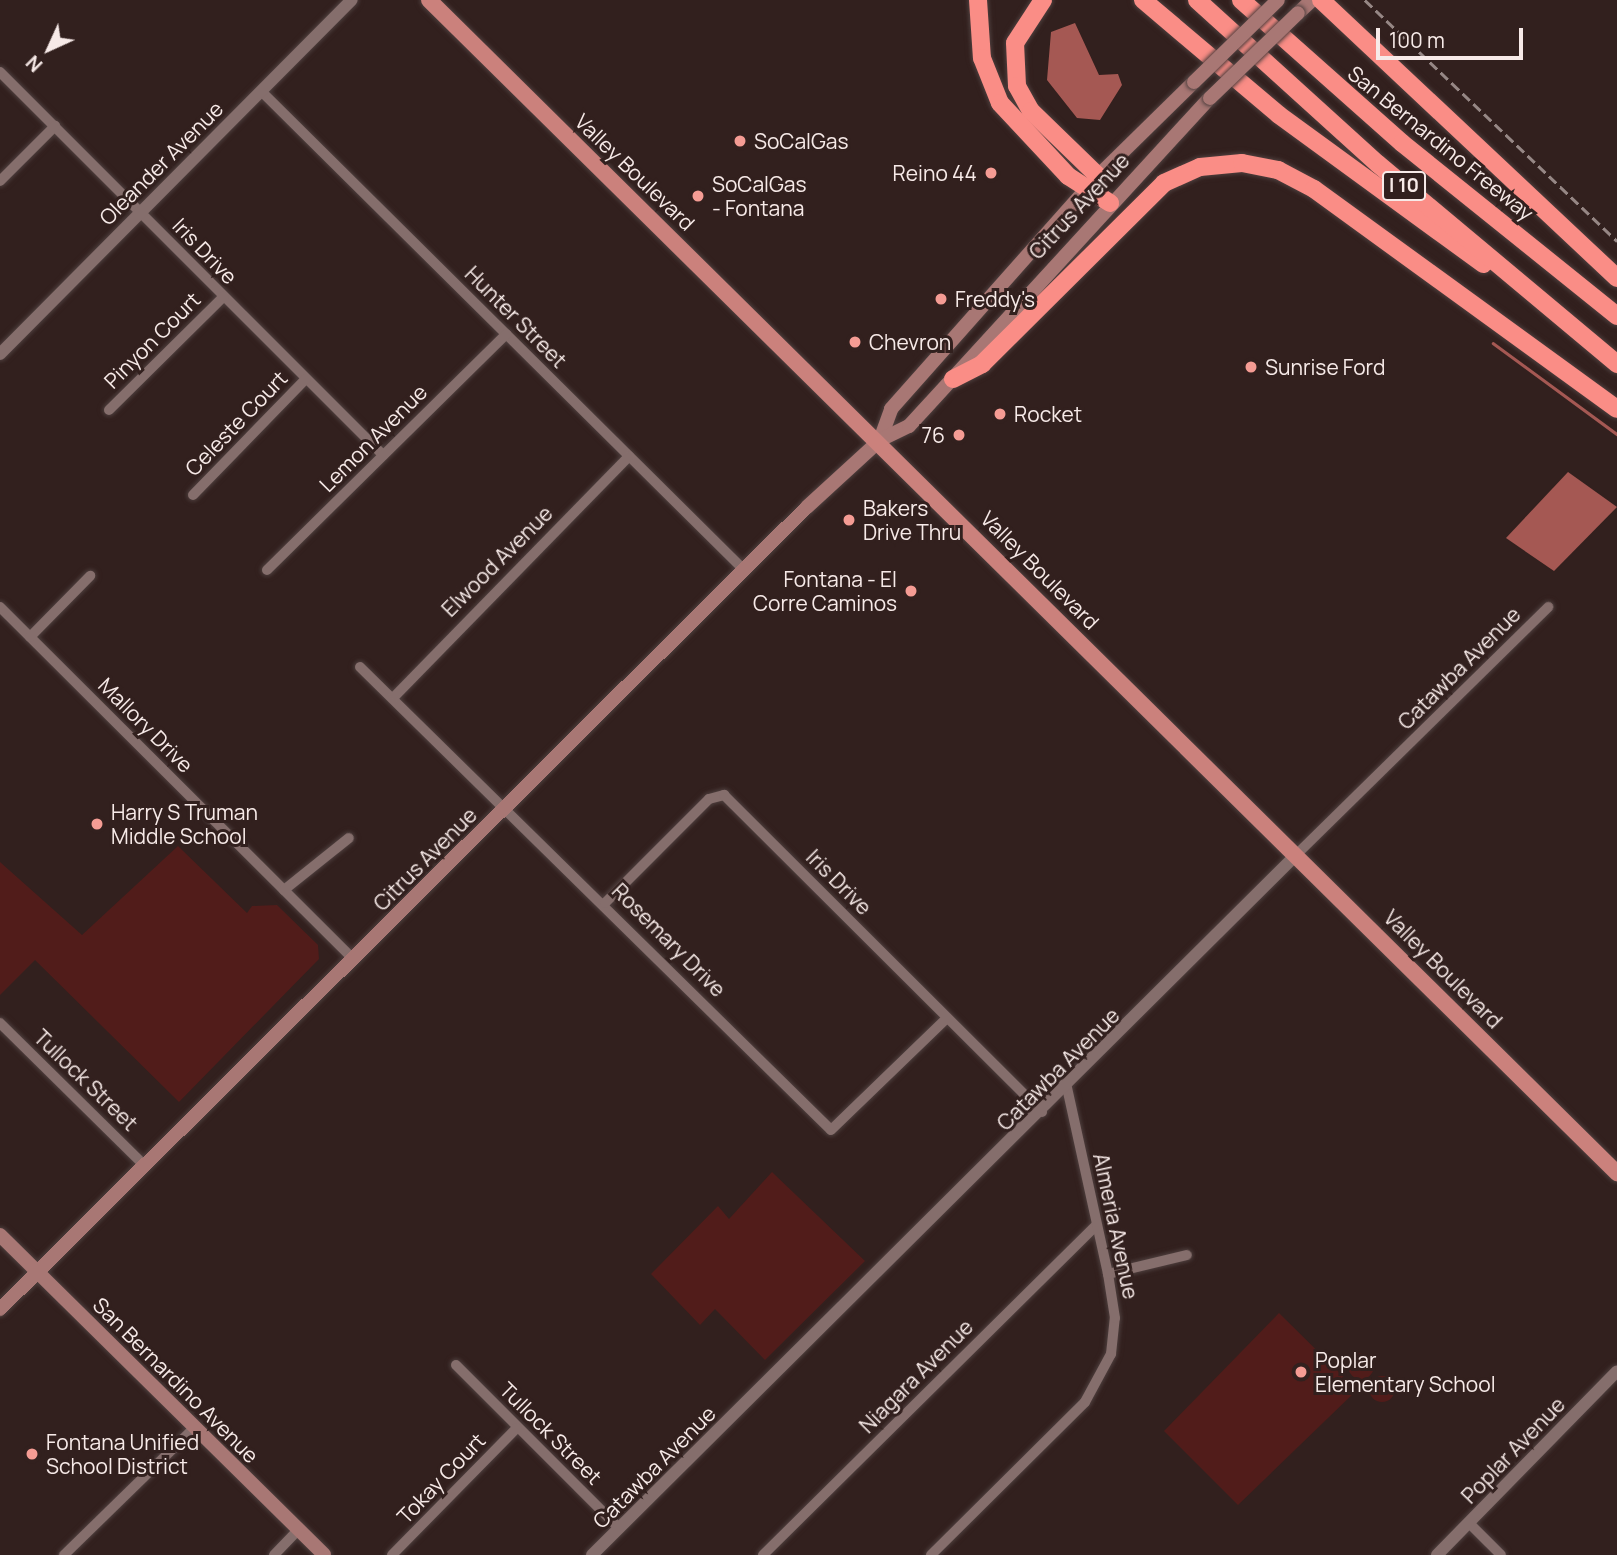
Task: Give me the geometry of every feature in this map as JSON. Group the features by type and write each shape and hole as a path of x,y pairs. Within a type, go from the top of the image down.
{"highway":[{"path":"978,0 982,58 1000,103 1092,183"},
{"path":"1042,0 1015,43 1017,86 1031,111 1111,203"},
{"path":"1143,0 1290,123 1564,320"},
{"name":"I 10","path":"1196,0 1617,364"},
{"name":"San Bernardino Freeway","path":"1241,0 1402,143 1617,316"},
{"path":"1321,0 1617,278"},
{"path":"953,379 982,363 1164,183 1200,167 1242,163 1278,170 1314,189 1617,409"}],"main road":[{"name":"Valley Boulevard","path":"429,0 880,440 1617,1173"},
{"name":"Citrus Avenue","path":"880,440 891,409 1092,183 1278,0"},
{"name":"Citrus Avenue","path":"0,1309 744,570 880,440 909,426 1210,98 1312,0"},
{"name":"San Bernardino Avenue","path":"0,1235 324,1555"}],"street":[{"name":"Oleander Avenue","path":"0,354 352,0"},
{"name":"Iris Drive","path":"0,72 383,455"},
{"name":"Hunter Street","path":"261,91 744,570"},
{"path":"0,181 55,126"},
{"name":"Pinyon Court","path":"109,410 223,297"},
{"name":"Lemon Avenue","path":"267,570 506,334"},
{"name":"Celeste Court","path":"193,495 306,379"},
{"name":"Elwood Avenue","path":"395,696 629,457"},
{"path":"30,637 90,576"},
{"name":"Mallory Drive","path":"0,607 353,959"},
{"name":"Catawba Avenue","path":"592,1555 1042,1112 1298,853 1548,607"},
{"name":"Rosemary Drive","path":"360,667 395,696 507,806 831,1130 947,1018"},
{"name":"Iris Drive","path":"605,903 709,799 724,796 1042,1112"},
{"path":"284,890 349,838"},
{"name":"Tullock Street","path":"0,1023 144,1165"},
{"name":"Almeria Avenue","path":"930,1555 1098,1385 1114,1340 1108,1274 1067,1087"},
{"name":"Niagara Avenue","path":"763,1555 1096,1225"},
{"path":"1108,1274 1187,1255"},
{"name":"Tullock Street","path":"456,1365 619,1528"},
{"name":"Poplar Avenue","path":"1437,1555 1617,1371"},
{"path":"64,1555 194,1428"},
{"name":"Tokay Court","path":"392,1555 517,1428"},
{"path":"1469,1523 1501,1555"},
{"path":"274,1555 298,1530"}],"shaded area":[{"path":"1075,23 1099,75 1118,74 1122,85 1100,120 1077,118 1047,80 1051,32"},
{"path":"1568,472 1617,507 1554,571 1506,538"},
{"path":"178,846 247,913 252,906 277,905 318,945 319,959 179,1102 35,960 0,995 0,862 82,935"},
{"path":"772,1172 865,1261 765,1360 715,1309 700,1325 651,1274 718,1206 729,1219"},
{"path":"1279,1313 1357,1390 1238,1505 1164,1431"},
{"path":"1361,1353 1370,1357 1374,1366 1370,1375 1361,1379 1352,1375 1348,1366 1352,1357"},
{"path":"1382,1376 1391,1380 1395,1389 1391,1398 1382,1402 1373,1398 1369,1389 1373,1380"}],"waterway":[{"path":"1493,343 1617,434"}],"railway":[{"path":"1365,0 1617,241"}],"place":[{"name":"SoCalGas","path":"740,141"},
{"name":"Reino 44","path":"991,173"},
{"name":"SoCalGas - Fontana","path":"698,196"},
{"name":"Freddy's","path":"941,299"},
{"name":"Chevron","path":"855,342"},
{"name":"Sunrise Ford","path":"1251,367"},
{"name":"Rocket","path":"1000,414"},
{"name":"76","path":"959,435"},
{"name":"Bakers Drive Thru","path":"849,520"},
{"name":"Fontana - El Corre Caminos","path":"911,591"},
{"name":"Harry S Truman Middle School","path":"97,824"},
{"name":"Poplar Elementary School","path":"1301,1372"},
{"name":"Fontana Unified School District","path":"32,1454"}]}
